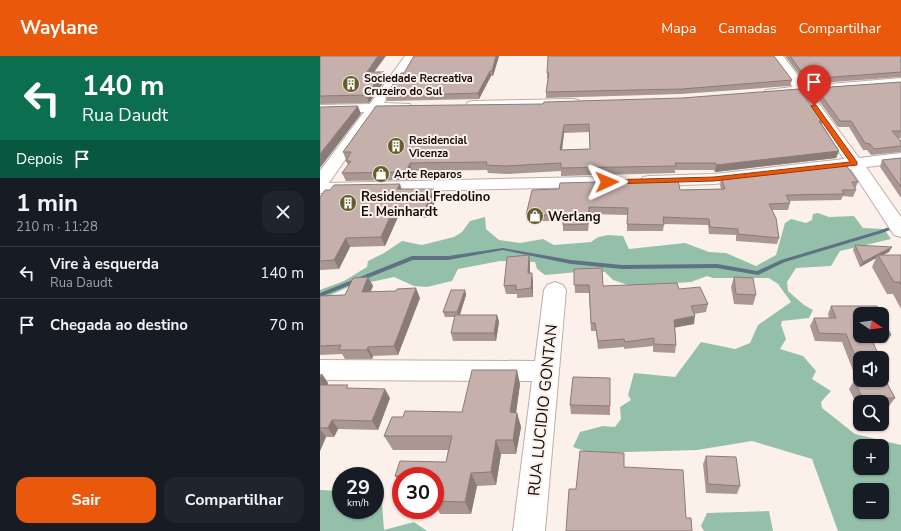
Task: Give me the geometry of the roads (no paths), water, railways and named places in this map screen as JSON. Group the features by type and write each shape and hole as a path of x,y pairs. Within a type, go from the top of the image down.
{"street":[{"path":"320,183 411,56"},
{"path":"777,56 855,163 901,231"},
{"path":"756,94 901,82"},
{"path":"457,106 589,102"},
{"path":"320,109 418,106"},
{"path":"630,181 714,179 901,158"},
{"path":"320,188 607,182"},
{"name":"RUA LUCIDIO GONTAN","path":"529,531 555,290"},
{"path":"320,370 546,371"}],"waterway":[{"path":"320,295 412,258 448,258 503,249 571,262 622,267 717,266 758,273 783,261 880,232 901,224"}],"place":[{"name":"Sociedade Recreativa Cruzeiro do Sul","path":"351,84"},
{"name":"Residencial Vicenza","path":"396,146"},
{"name":"Arte Reparos","path":"381,174"},
{"name":"Residencial Fredolino E. Meinhardt","path":"348,203"},
{"name":"Werlang","path":"535,216"}]}
